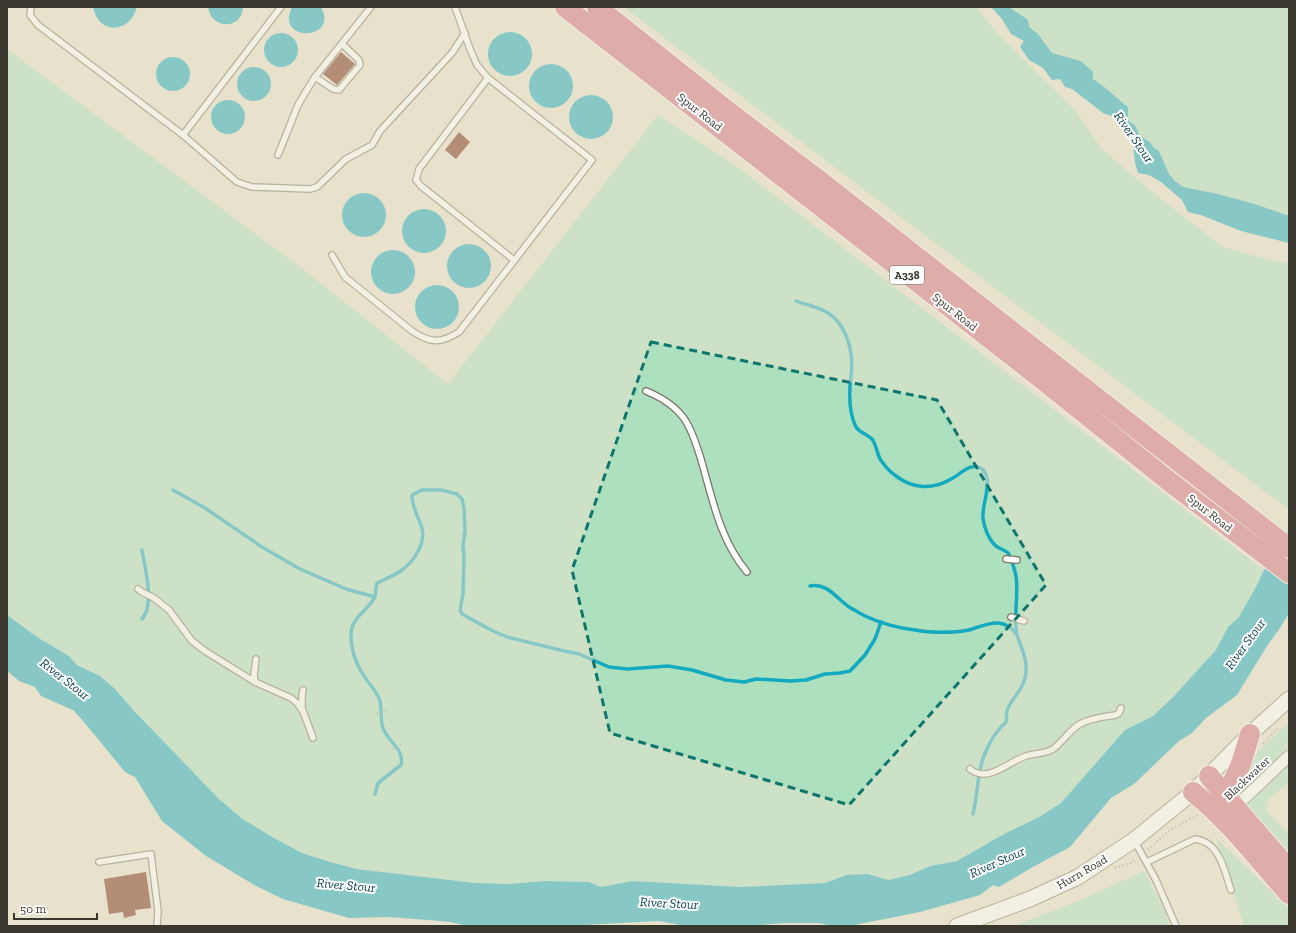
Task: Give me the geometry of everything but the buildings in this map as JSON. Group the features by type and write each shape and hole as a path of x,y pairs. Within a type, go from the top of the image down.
{"highway":[{"name":"Spur Road","path":"565,7 1289,573"},
{"name":"Spur Road","path":"597,7 733,115 820,181 1289,548"},
{"path":"1228,808 1250,734"},
{"path":"1209,776 1228,808 1289,894"},
{"path":"1193,792 1209,805 1228,808 1289,869"}],"main road":[{"name":"Hurn Road","path":"957,926 1030,899 1078,877 1134,840 1193,792 1250,734 1289,699"}],"street":[{"name":"Blackwater","path":"1228,808 1289,756"}],"lane":[{"path":"31,7 30,15 38,24 183,135 238,182 252,187 310,189 317,187 346,159 372,145 380,131 452,53 464,33"},
{"path":"183,135 281,7"},
{"path":"278,155 298,105 315,77 371,7"},
{"path":"332,255 345,276 412,331 423,339 446,340 459,332 592,160 488,78 477,65 455,7"},
{"path":"315,77 333,89 339,90 360,65 359,60 342,44"},
{"path":"488,78 419,169 416,180 421,186 514,260"},
{"path":"646,391 657,396 678,412 689,427 696,443 713,502 727,542 747,572"},
{"path":"1006,558 1017,560"},
{"path":"140,591 154,598 169,610 192,642 205,652 255,682 291,698 297,703 313,738"},
{"path":"1011,617 1024,621"},
{"path":"255,682 254,674 256,659"},
{"path":"302,712 303,690"},
{"path":"970,769 979,773 989,774 1018,759 1052,750 1079,724 1090,720 1116,715 1119,713 1121,708"},
{"path":"1147,862 1195,839 1200,839 1213,846 1220,859 1231,890"},
{"path":"1134,840 1156,880 1176,926"},
{"path":"99,862 151,854 158,911 157,926"}],"path":[{"path":"377,713 386,711"},
{"path":"393,750 401,745"}],"highlighted area":[{"path":"651,342 937,400 1046,585 849,805 610,733 572,570"}],"green space":[{"path":"624,7 976,7 999,35 1075,110 1102,149 1157,196 1223,247 1289,264 1288,509 862,188"},
{"path":"1009,7 1289,7 1289,216 1258,205 1218,194 1183,187 1169,174 1159,151 1153,147 1150,142 1140,136 1135,125 1129,121 1128,115 1101,84 1092,79 1081,61 1052,53 1038,34"},
{"path":"7,49 304,270 448,384 658,115 739,168 1264,570 1239,617 1228,627 1216,650 1195,674 1153,716 1125,730 1061,803 1039,817 1004,834 957,861 930,866 910,875 888,880 868,874 846,875 825,883 741,887 632,881 601,887 589,882 544,881 510,884 475,883 357,869 302,853 241,818 218,798 136,713 115,689 100,676 77,665 69,656 37,637 7,615"},
{"path":"1289,722 1289,746 1280,756 1289,760 1289,782 1268,799 1267,812 1289,834 1289,858 1249,813 1240,780 1258,752"},
{"path":"1216,838 1289,908 1289,926 1244,926"},
{"path":"1144,871 1166,913 1169,926 1014,926 1083,899"}],"water":[{"path":"93,7 137,7 133,16 128,22 114,28 101,23 96,16"},
{"path":"208,7 243,7 238,20 226,24 215,20 210,15"},
{"path":"292,7 321,7 324,18 322,26 315,31 307,33 298,32 292,27 289,19"},
{"name":"River Stour","path":"991,7 1009,7 1028,20 1029,27 1038,34 1052,53 1081,61 1093,72 1093,79 1128,107 1129,121 1135,125 1140,136 1150,142 1153,147 1159,151 1169,174 1175,181 1183,187 1218,194 1258,205 1289,216 1289,243 1241,231 1201,215 1188,212 1182,200 1161,182 1149,175 1138,173 1135,163 1133,144 1129,133 1111,116 1103,113 1072,89 1065,87 1060,79 1052,80 1043,68 1029,60 1020,47 1024,41 1011,34 1002,19"},
{"path":"510,32 522,36 528,42 532,54 528,66 522,72 510,76 498,72 492,66 488,54 492,42 498,36"},
{"path":"278,33 284,33 288,34 295,40 298,50 297,57 291,64 284,67 278,67 274,66 267,60 264,53 264,47 265,43 271,36"},
{"path":"170,57 176,57 180,58 187,64 190,74 189,81 183,88 176,91 170,91 166,90 159,84 156,77 156,71 157,67 163,60"},
{"path":"551,64 563,68 569,74 573,86 569,98 563,104 551,108 539,104 533,98 529,86 533,74 539,68"},
{"path":"251,67 257,67 261,68 268,74 271,84 270,91 264,98 257,101 251,101 247,100 240,94 237,87 237,81 238,77 244,70"},
{"path":"591,95 603,99 609,105 613,117 609,129 603,135 591,139 579,135 573,129 569,117 573,105 579,99"},
{"path":"225,100 231,100 235,101 242,107 245,117 244,124 238,131 231,134 225,134 221,133 214,127 211,120 211,114 212,110 218,103"},
{"path":"364,193 376,197 382,203 386,215 382,227 376,233 364,237 352,233 346,227 342,215 346,203 352,197"},
{"path":"424,209 436,213 442,219 446,231 442,243 436,249 424,253 412,249 406,243 402,231 406,219 412,213"},
{"path":"469,244 481,248 487,254 491,266 487,278 481,284 469,288 457,284 451,278 447,266 451,254 457,248"},
{"path":"393,250 405,254 411,260 415,272 411,284 405,290 393,294 381,290 375,284 371,272 375,260 381,254"},
{"path":"437,285 449,289 455,295 459,307 455,319 449,325 437,329 425,325 419,319 415,307 419,295 425,289"},
{"name":"River Stour","path":"1289,529 1289,613 1237,695 1206,718 1192,733 1179,741 1134,784 1111,798 1070,847 999,887 993,885 980,895 920,912 849,926 835,926 818,923 786,923 747,926 685,926 659,921 564,926 468,926 450,922 388,917 349,918 283,899 256,886 206,856 162,821 135,777 125,772 73,710 41,696 35,687 19,681 7,671 7,615 37,637 69,656 77,665 100,676 115,689 136,713 218,798 241,818 302,853 357,869 475,883 510,884 544,881 589,882 601,887 632,881 741,887 825,883 846,875 868,874 888,880 910,875 930,866 957,861 1004,834 1039,817 1061,803 1125,730 1153,716 1173,697 1216,650 1228,627 1239,617 1264,570"}],"waterway":[{"path":"796,301 828,313 835,319 845,333 850,350 852,368 850,402 853,421 856,427 875,443 880,459 885,466 909,484 916,486 930,486 944,483 967,468 974,466 984,471 987,476 987,490 983,518 987,534 993,543 1008,553 1015,571 1017,583 1016,628 1024,656 1026,672 1021,688 1008,707 1006,722 999,729 989,744 981,764 973,814"},
{"path":"173,490 205,508 262,547 300,569 346,589 375,597"},
{"path":"375,794 378,783 401,765 402,759 398,750 385,733 382,722 380,701 356,660 352,648 351,635 353,624 370,605 374,598 377,583 402,570 415,557 421,546 423,534 422,528 414,508 412,495 422,490 441,490 457,494 462,499 465,531 463,545 463,594 460,610 462,614 507,637 579,654 609,667 627,669 668,666 692,670 726,680 744,682 756,679 790,681 806,680 825,674 850,671 865,655 875,639 881,622"},
{"path":"142,550 149,596 146,613 142,619"},
{"path":"810,586 827,589 849,607 865,616 896,627 928,632 950,632 969,630 988,624 999,623 1009,627 1016,634"}]}
